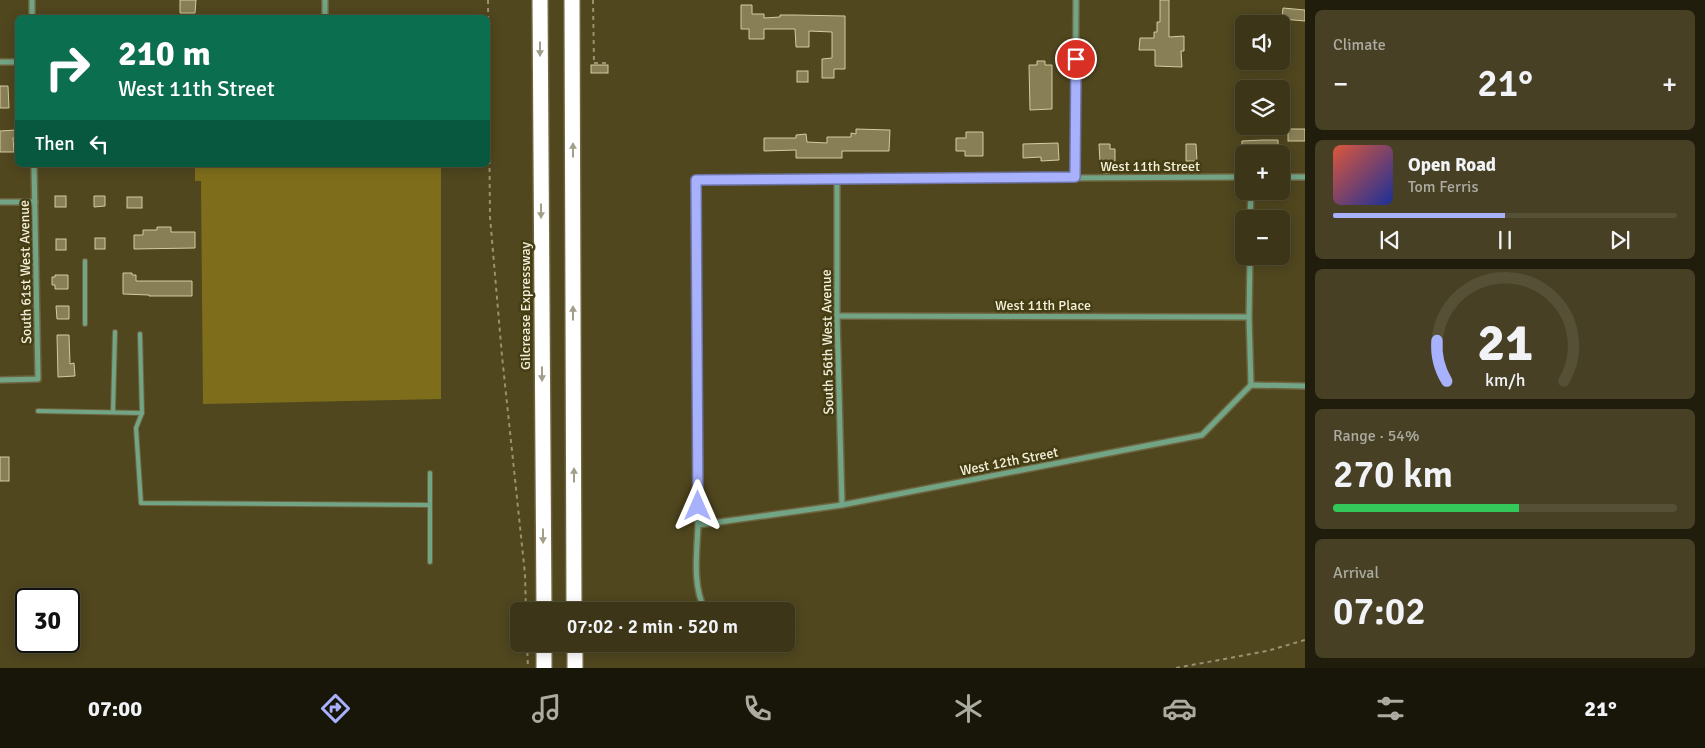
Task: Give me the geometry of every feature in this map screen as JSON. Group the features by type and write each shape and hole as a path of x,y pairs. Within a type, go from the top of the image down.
{"highway":[{"name":"Gilcrease Expressway","path":"540,0 544,602"},
{"path":"572,0 574,602"},
{"path":"544,652 544,668"},
{"path":"575,652 575,668"}],"street":[{"path":"32,0 32,15"},
{"path":"325,0 325,15"},
{"path":"1075,177 1076,0"},
{"path":"0,62 15,62"},
{"name":"South 61st West Avenue","path":"0,380 38,379 34,167"},
{"name":"West 11th Street","path":"698,525 696,180 1235,177"},
{"path":"1290,177 1305,177"},
{"name":"South 56th West Avenue","path":"836,178 837,316 842,505"},
{"path":"0,202 35,202"},
{"path":"1250,265 1251,385 1305,386"},
{"name":"West 11th Place","path":"837,316 1249,317"},
{"name":"West 12th Street","path":"698,525 842,505 1202,435 1251,385"},
{"path":"698,525 696,578 698,597 701,602"}],"lane":[{"path":"85,261 85,324"},
{"path":"114,412 115,332"},
{"path":"140,334 142,413 136,428 141,503 430,505"},
{"path":"38,411 142,413"},
{"path":"430,473 430,562"}],"path":[{"path":"488,0 488,15"},
{"path":"593,0 594,64 605,62 605,65"},
{"path":"490,167 490,218 502,356 525,574 526,602"},
{"path":"1176,668 1268,651 1305,640"},
{"path":"527,652 528,668"}],"shaded area":[{"path":"195,167 441,167 441,399 203,404 201,181 195,181"}],"building":[{"path":"180,0 196,0 195,13 180,13"},
{"path":"1160,0 1169,0 1169,37 1184,36 1184,51 1181,51 1182,67 1155,66 1155,50 1139,50 1140,38 1154,38 1154,32 1157,32 1157,22 1160,22"},
{"path":"741,5 752,5 752,14 764,14 764,18 780,17 780,15 845,16 845,69 834,69 834,78 822,78 822,59 832,58 832,32 809,31 809,47 796,47 795,29 764,29 764,39 749,39 749,29 741,29"},
{"path":"1283,8 1305,10 1305,21 1290,20 1290,15 1282,15"},
{"path":"1037,61 1045,61 1045,65 1052,65 1052,109 1030,110 1029,65 1037,65"},
{"path":"591,65 608,65 608,73 591,73"},
{"path":"797,71 808,71 808,82 797,82"},
{"path":"0,86 8,86 9,108 0,108"},
{"path":"856,129 890,130 889,151 842,151 842,158 796,158 796,150 764,151 764,138 796,138 796,135 806,134 807,142 827,143 827,137 851,137 851,133 856,134"},
{"path":"1290,129 1305,129 1305,141 1288,141"},
{"path":"15,130 15,138 13,138 14,152 0,152 0,131"},
{"path":"966,132 983,132 983,156 965,156 965,151 956,151 956,138 966,138"},
{"path":"1278,140 1278,145 1242,145 1242,141"},
{"path":"1058,143 1059,160 1041,161 1041,157 1023,158 1023,144"},
{"path":"1099,144 1110,144 1110,149 1115,149 1115,161 1110,161 1110,173 1103,173"},
{"path":"1186,144 1196,144 1197,161 1186,161"},
{"path":"55,196 66,196 66,207 55,207"},
{"path":"94,196 105,196 105,206 94,207"},
{"path":"127,197 142,197 142,208 127,208"},
{"path":"157,227 171,227 171,232 195,232 195,248 134,249 134,235 143,235 143,230 157,230"},
{"path":"95,238 105,238 105,249 95,249"},
{"path":"56,239 66,239 66,250 56,250"},
{"path":"123,273 136,275 136,281 192,281 192,296 123,294"},
{"path":"55,275 68,275 68,289 55,289 55,285 52,285 52,277 55,277"},
{"path":"56,306 69,306 69,319 57,319"},
{"path":"57,335 69,335 70,364 74,363 75,376 58,377"},
{"path":"0,457 9,457 9,481 0,481"}],"route":[{"path":"698,506 696,180 1075,177 1076,59"}]}
